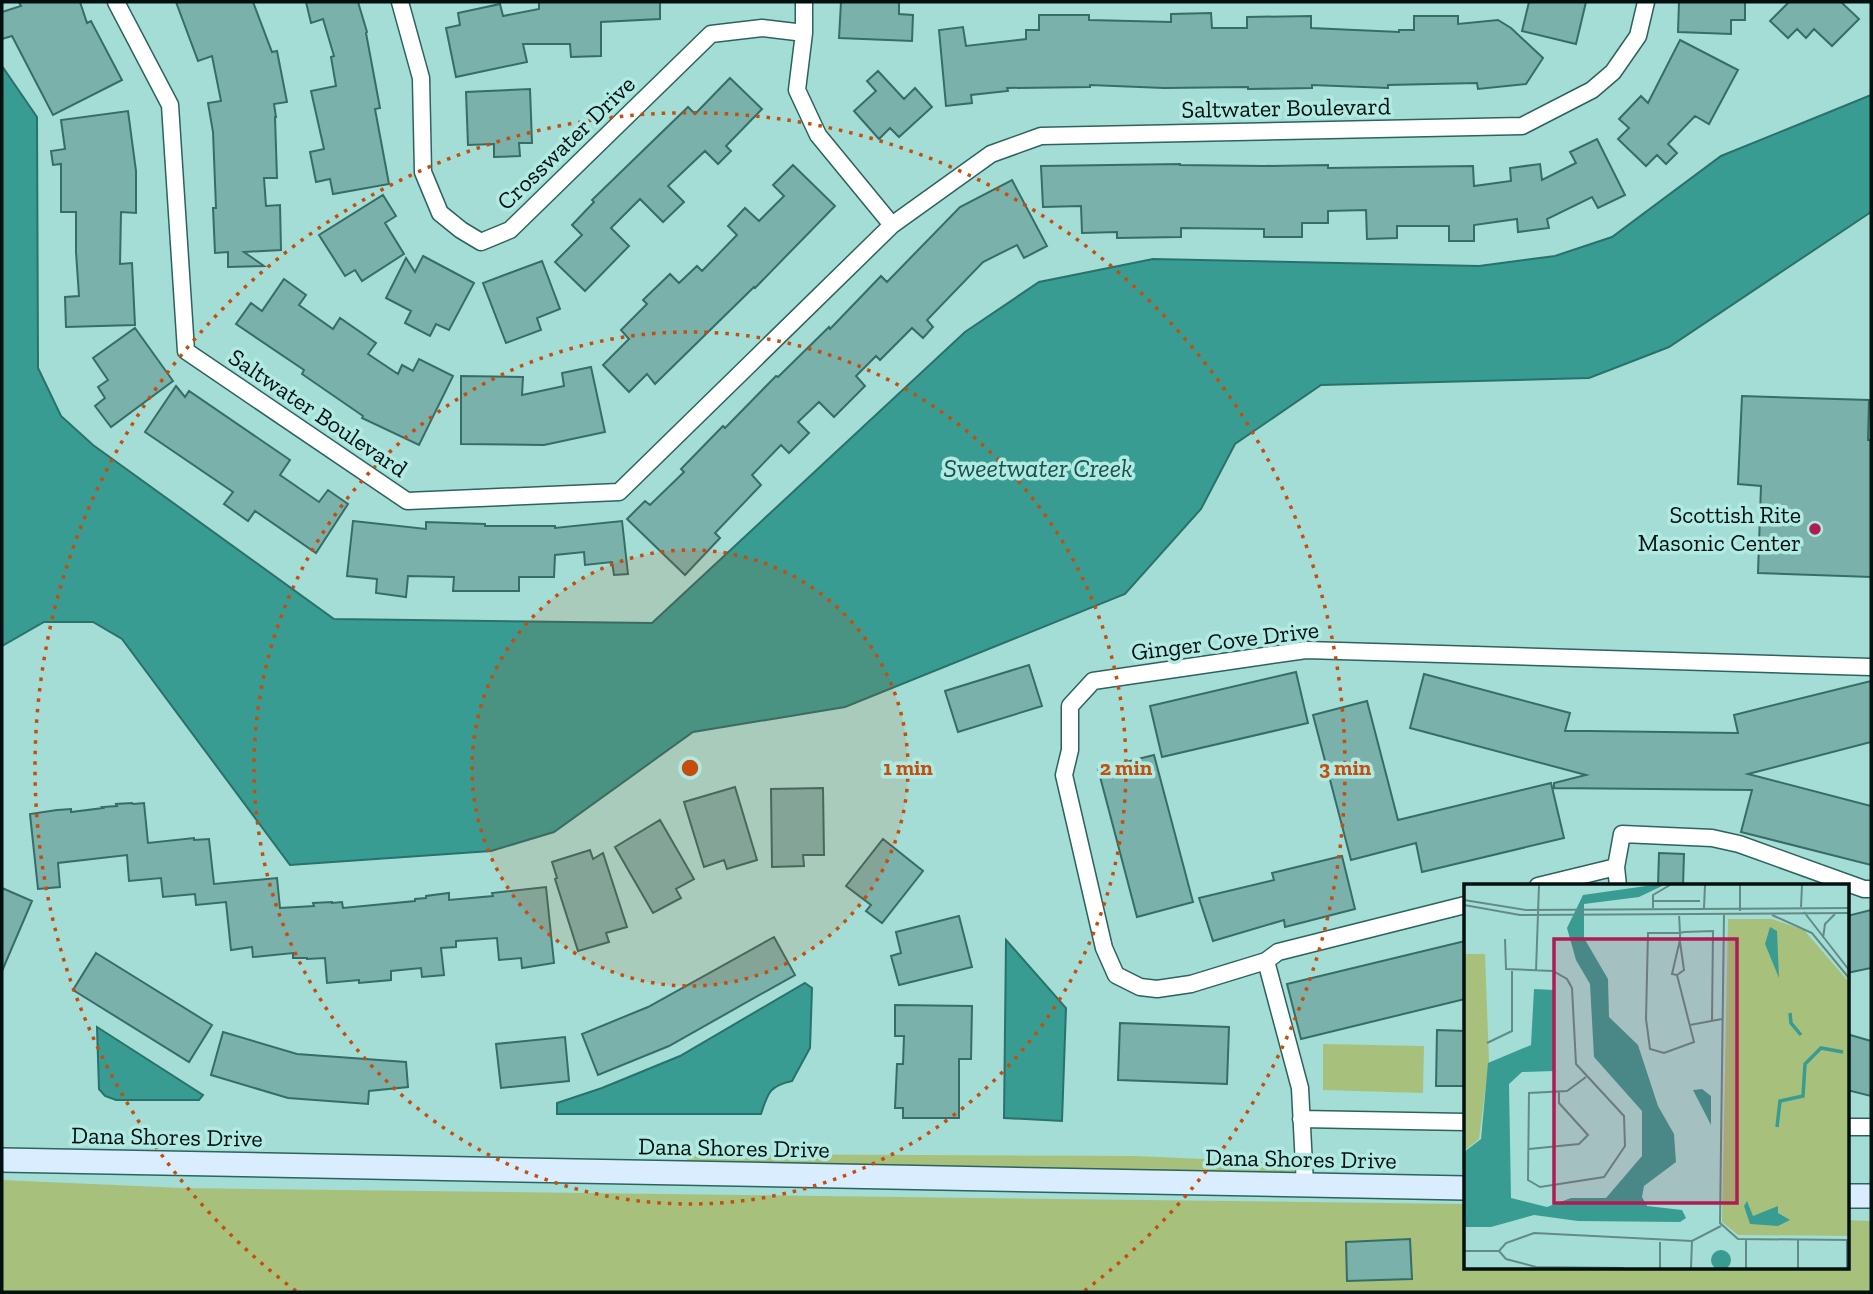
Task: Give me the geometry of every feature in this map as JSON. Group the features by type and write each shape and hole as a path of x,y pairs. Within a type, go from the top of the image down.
{"street":[{"name":"Saltwater Boulevard","path":"116,2 170,105 186,351 407,501 619,492 892,225 991,154 1041,136 1522,126 1592,90 1613,72 1638,36 1646,2"},
{"name":"Crosswater Drive","path":"400,2 421,78 423,172 440,213 481,242 510,230 711,34 762,28 804,33"},
{"path":"804,2 804,33 797,90 818,135 892,225"},
{"name":"Ginger Cove Drive","path":"1464,905 1278,952 1266,961 1191,984 1157,989 1140,987 1116,975 1104,948 1064,775 1070,750 1070,706 1093,681 1306,650 1871,667"},
{"path":"1618,884 1616,867 1622,834 1712,838 1738,844 1868,889"},
{"path":"1546,884 1616,867"},
{"path":"1848,893 1868,889"},
{"path":"1266,961 1300,1088 1305,1185"},
{"path":"1301,1119 1464,1122"},
{"path":"1848,1127 1871,1127"},
{"name":"Dana Shores Drive","path":"2,1160 1464,1188"},
{"path":"1848,1196 1871,1196"}],"green space":[{"path":"1323,1044 1424,1046 1423,1093 1323,1090"},
{"path":"686,1154 1136,1156 1294,1163 1294,1176 688,1164"},
{"path":"2,1180 183,1188 1464,1204 1464,1270 1848,1270 1848,1220 1871,1221 1871,1292 2,1292"}],"water":[{"name":"Sweetwater Creek","path":"2,66 37,117 38,368 61,416 93,445 334,619 652,623 965,332 1039,282 1153,259 1479,266 1555,256 1612,237 1721,156 1871,95 1871,212 1669,347 1589,378 1321,385 1235,444 1201,509 1125,594 845,707 693,732 554,832 491,851 290,865 122,639 93,622 44,622 2,646"},
{"path":"1006,940 1066,1008 1062,1121 1004,1118"},
{"path":"805,983 812,988 810,1048 792,1081 778,1085 770,1092 761,1114 557,1114 557,1103 680,1056"},
{"path":"97,1027 203,1095 199,1100 116,1100 105,1096 99,1089"}],"building":[{"path":"19,2 80,2 87,23 91,21 122,80 53,115 12,36 2,39 2,12 21,6"},
{"path":"176,2 253,2 272,52 277,51 287,102 274,104 277,178 264,178 266,206 280,205 281,250 244,252 264,266 228,267 228,252 215,253 213,132 208,103 221,101 212,56 198,61"},
{"path":"306,2 358,2 367,32 380,108 375,109 389,184 333,194 330,179 316,182 310,152 324,149 311,91 336,86 331,57 334,56 323,19 311,23"},
{"path":"539,2 660,2 660,19 601,22 601,56 571,57 570,44 523,44 527,62 456,77 446,28 460,25 458,13 500,4 503,16 539,9"},
{"path":"841,2 899,2 899,14 913,15 912,41 839,38"},
{"path":"1529,2 1586,2 1576,44 1522,31"},
{"path":"1679,2 1745,2 1745,20 1731,20 1731,34 1678,32"},
{"path":"1789,2 1841,2 1859,19 1832,46 1814,29 1806,38 1797,29 1788,38 1770,21"},
{"path":"1211,13 1212,28 1247,28 1247,17 1311,16 1311,28 1399,32 1414,30 1414,16 1458,16 1458,24 1498,20 1511,28 1543,58 1526,84 1478,89 1477,83 1388,85 1388,88 1312,85 1312,88 1248,89 1090,85 1007,88 1008,91 971,95 972,103 946,106 939,30 963,27 966,46 1026,39 1026,30 1039,30 1039,15 1089,15 1089,20 1171,22 1171,14"},
{"path":"1680,40 1738,70 1709,124 1695,116 1668,144 1677,153 1666,164 1657,155 1646,166 1618,139 1629,128 1619,119 1641,96 1648,103"},
{"path":"878,71 904,99 915,88 932,107 899,137 890,128 879,139 854,111 876,91 867,81"},
{"path":"730,78 762,109 726,146 731,151 718,164 705,151 668,186 684,202 663,222 640,199 611,228 629,246 585,291 555,262 582,235 572,225 594,202 592,200 688,107 695,114"},
{"path":"530,89 532,143 519,143 520,156 494,157 494,144 468,145 466,92"},
{"path":"128,111 136,171 136,213 121,212 120,264 132,263 135,325 66,327 65,297 79,296 76,212 61,212 61,164 53,165 51,151 65,149 61,120"},
{"path":"1597,139 1625,195 1598,208 1592,197 1547,219 1549,228 1518,232 1517,219 1474,225 1474,241 1449,241 1449,226 1397,226 1397,238 1367,239 1366,210 1328,211 1328,223 1302,223 1302,237 1264,237 1264,229 1181,228 1181,237 1117,238 1117,232 1082,233 1081,206 1043,207 1041,166 1473,166 1474,186 1511,181 1510,168 1540,164 1542,180 1576,163 1570,152"},
{"path":"793,165 835,206 655,384 647,374 629,392 603,365 629,339 621,330 647,304 643,300 670,274 679,283 697,266 702,271 737,235 728,226 745,208 759,221 784,196 773,185"},
{"path":"1012,180 1047,246 1024,258 1017,245 983,262 927,320 933,327 923,338 912,328 880,360 876,356 856,376 865,386 834,417 819,402 798,422 809,433 789,453 781,445 752,475 761,485 715,533 720,538 685,575 627,519 645,501 650,505 684,472 681,469 723,426 725,428 776,376 829,327 830,329 881,276 887,282 960,207"},
{"path":"383,195 396,216 385,223 404,254 362,281 355,270 345,276 319,235"},
{"path":"423,256 474,283 449,330 436,324 430,336 405,323 411,311 386,298 406,258 415,272"},
{"path":"542,261 560,309 537,318 541,330 506,343 483,283"},
{"path":"284,279 306,295 299,305 333,329 340,318 376,343 368,354 398,374 402,365 413,371 419,359 453,376 419,445 362,418 363,416 302,374 304,370 236,324 251,303 262,311"},
{"path":"135,328 173,381 111,427 95,406 105,398 98,387 108,380 93,358"},
{"path":"591,367 605,432 544,445 461,444 461,376 523,377 522,395 564,386 562,373"},
{"path":"176,386 185,397 189,391 290,460 280,475 319,502 328,490 348,504 316,553 255,511 248,521 224,504 233,492 145,432"},
{"name":"Scottish Rite Masonic Center","path":"1742,396 1869,400 1871,577 1758,573 1761,486 1738,484"},
{"path":"353,521 426,529 426,522 555,528 622,521 628,574 614,575 612,562 585,565 584,552 555,555 554,577 519,577 519,591 453,591 454,577 408,576 406,597 376,593 377,579 347,576"},
{"path":"1029,665 1042,706 958,732 945,691"},
{"path":"1296,672 1308,723 1162,757 1150,706"},
{"path":"1424,674 1570,713 1565,731 1738,733 1734,715 1871,681 1871,742 1748,774 1871,806 1871,865 1741,832 1752,790 1554,788 1554,783 1586,775 1410,728"},
{"path":"1367,701 1398,820 1551,783 1564,838 1422,872 1416,843 1351,860 1313,715"},
{"path":"1154,755 1193,902 1137,917 1098,769"},
{"path":"735,787 757,860 727,869 724,860 704,867 684,802"},
{"path":"823,788 824,855 803,855 804,866 772,867 771,789"},
{"path":"144,803 148,843 209,839 214,884 277,878 280,908 342,902 343,908 415,901 426,896 449,893 449,900 546,887 554,963 522,968 521,958 499,960 497,938 456,941 456,947 441,948 444,975 422,977 421,968 391,971 391,980 327,983 325,958 293,958 293,953 253,957 252,947 231,950 226,902 196,905 195,894 163,897 161,878 129,881 127,855 58,863 60,887 38,889 30,814 71,809 71,812"},
{"path":"660,820 694,879 676,889 681,898 653,913 615,847"},
{"path":"883,839 923,871 882,923 866,911 871,905 846,886"},
{"path":"590,850 593,859 603,853 627,927 606,933 609,942 578,951 552,862"},
{"path":"1659,853 1684,854 1683,884 1658,884"},
{"path":"1342,856 1355,909 1285,927 1284,920 1213,941 1199,898 1274,880 1272,873"},
{"path":"2,888 32,901 2,971"},
{"path":"1871,910 1871,968 1848,973 1848,916"},
{"path":"959,916 972,967 899,985 891,956 901,953 896,932"},
{"path":"774,937 795,975 669,1046 598,1075 582,1034 648,1007"},
{"path":"1464,941 1464,999 1301,1039 1287,984"},
{"path":"96,953 212,1025 189,1062 73,990"},
{"path":"895,1005 972,1006 971,1059 959,1059 959,1118 903,1118 903,1108 895,1108 897,1064 903,1064 904,1036 895,1036"},
{"path":"1120,1023 1229,1027 1227,1084 1118,1080"},
{"path":"1437,1030 1464,1031 1464,1086 1436,1086"},
{"path":"223,1032 297,1054 406,1062 408,1087 369,1091 368,1104 288,1098 211,1075"},
{"path":"1848,1034 1871,1041 1871,1096 1848,1090"},
{"path":"565,1037 569,1081 501,1088 496,1044"},
{"path":"1410,1239 1412,1279 1347,1281 1346,1242"}],"place":[{"name":"Scottish Rite Masonic Center","path":"1815,529"}]}
